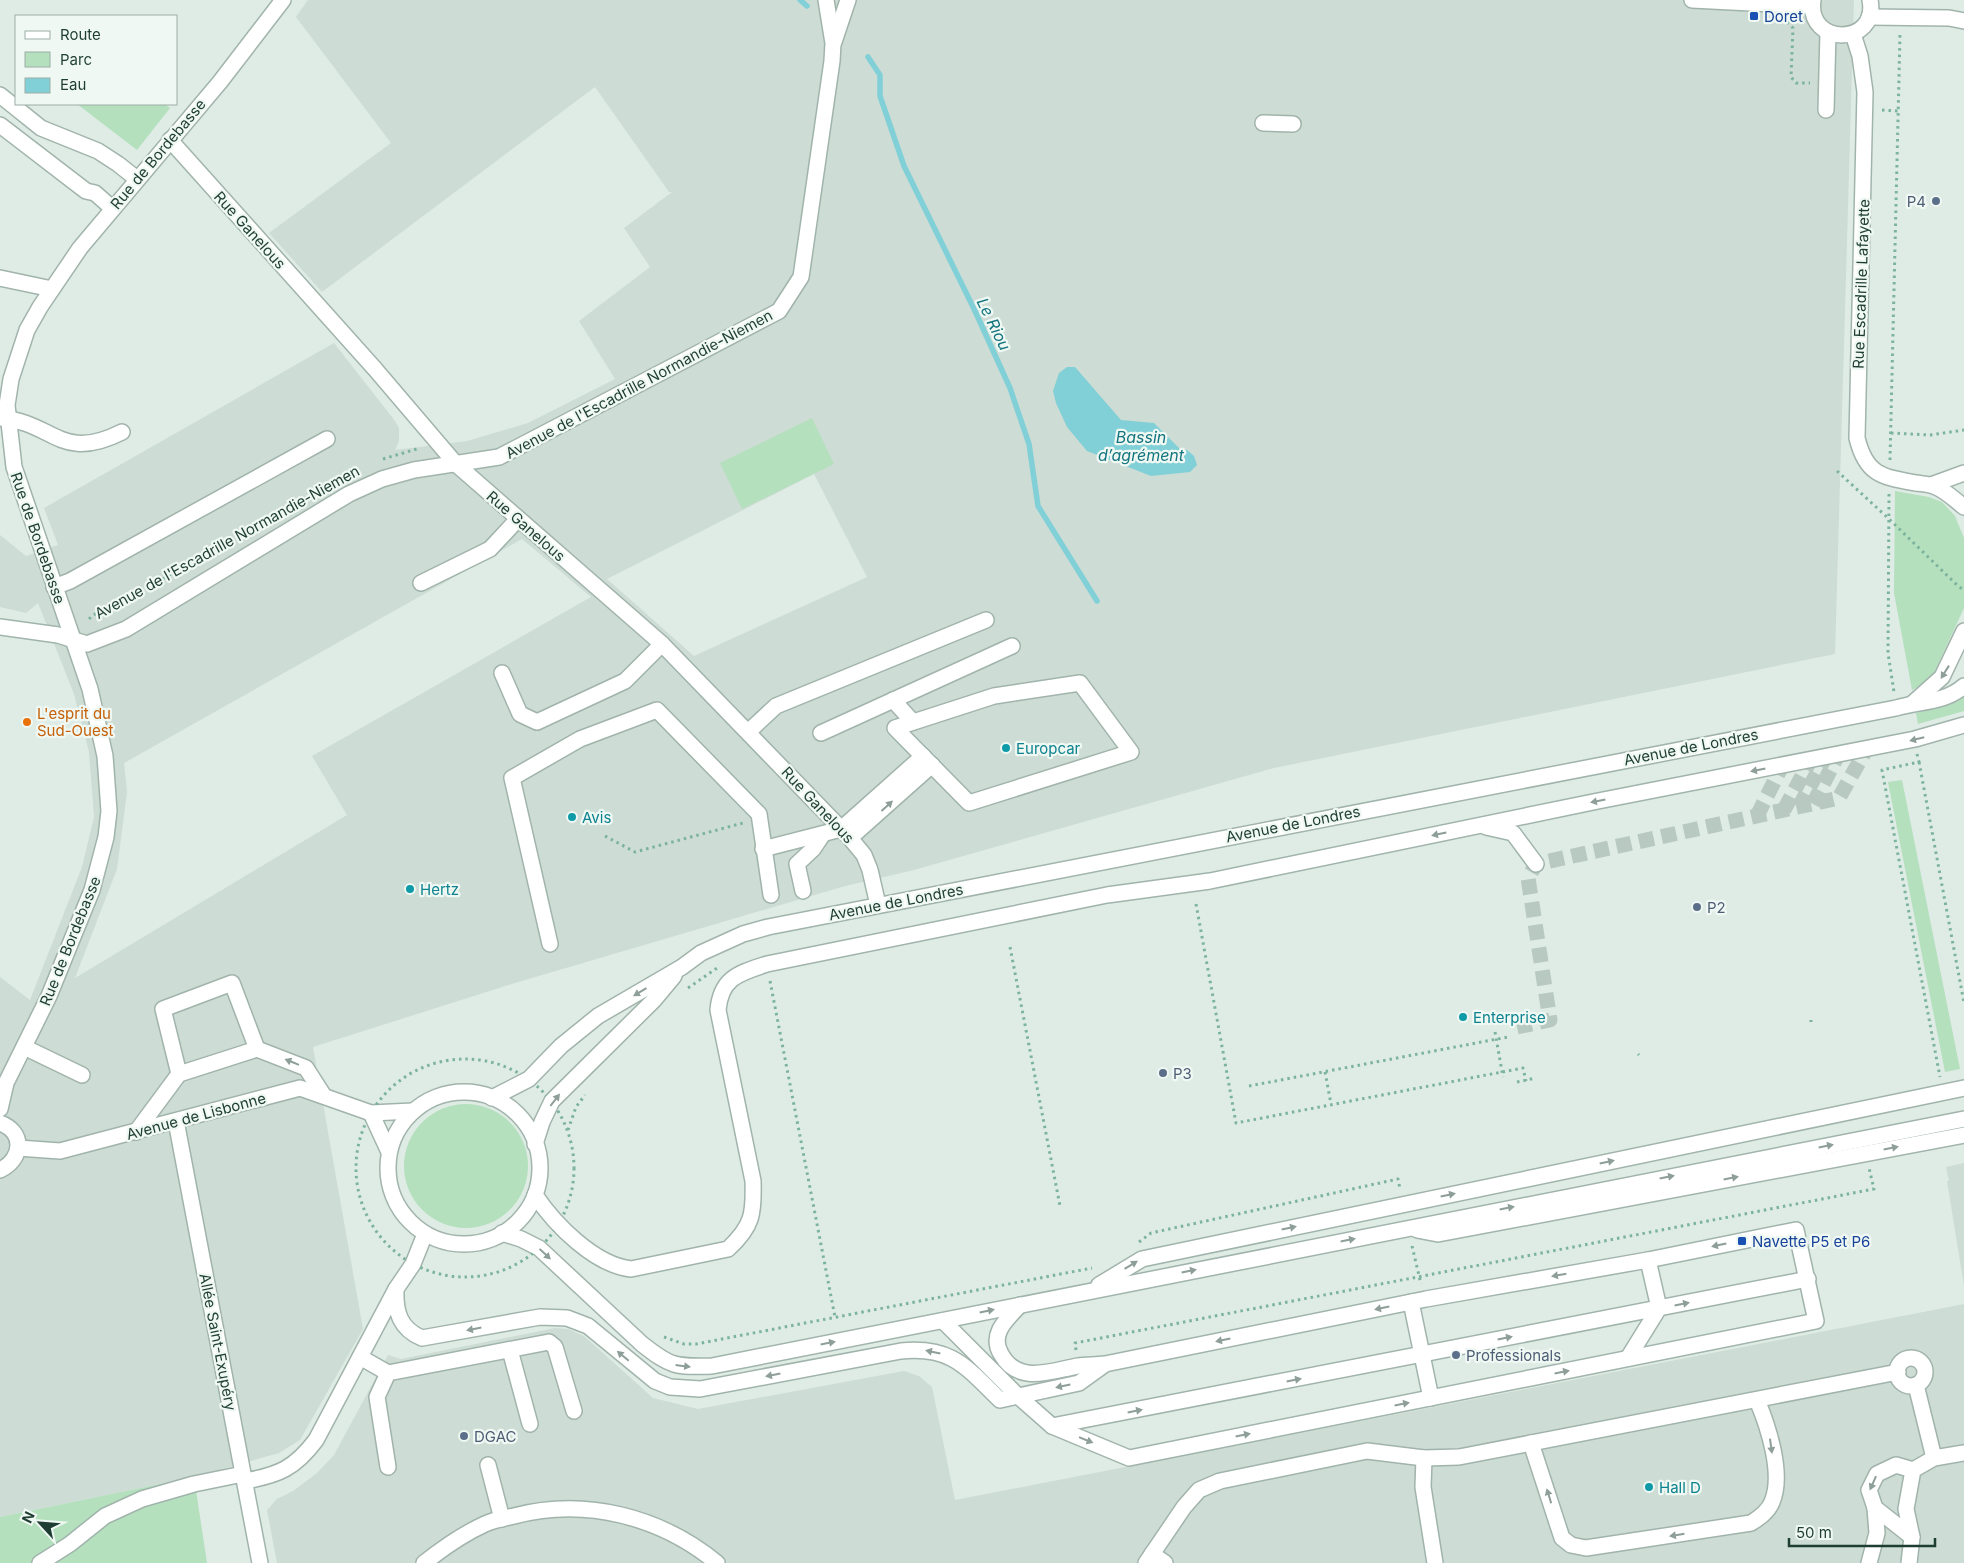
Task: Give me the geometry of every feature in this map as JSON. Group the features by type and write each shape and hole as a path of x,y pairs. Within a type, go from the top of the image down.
{"street":[{"name":"Rue de Bordebasse","path":"0,1109 6,1083 50,996 92,890 106,837 109,811 106,756 90,689 14,467 4,419 10,387 19,352 28,330 52,289 80,248 220,82 283,0"},
{"name":"Avenue de l'Escadrille Normandie-Niemen","path":"0,627 73,639 87,644 126,629 349,494 382,480 414,470 441,464 456,464 499,457 779,310 801,277 832,61 833,43 826,0"},
{"name":"Avenue de l'Escadrille Normandie-Niemen","path":"833,43 848,0"},
{"path":"1692,0 1813,3 1814,18 1821,27 1836,35 1853,34 1865,24 1869,17 1870,0"},
{"path":"1869,17 1949,18 1964,15"},
{"path":"1949,18 1964,21"},
{"path":"1826,110 1828,32"},
{"name":"Rue Escadrille Lafayette","path":"1853,34 1864,72 1866,109 1857,438 1861,454 1867,464 1874,470 1889,478 1931,485 1945,492 1964,507"},
{"path":"0,95 41,128 98,151 137,179"},
{"path":"1263,123 1293,124"},
{"path":"0,125 86,191 95,193 112,208"},
{"name":"Rue Ganelous","path":"170,140 375,369 456,464 662,644 846,834 864,855 870,870 878,906"},
{"path":"0,278 52,289"},
{"path":"4,419 37,428 56,439 76,444 90,444 107,440 122,432"},
{"path":"54,587 70,581 327,439"},
{"name":"Rue Escadrille Lafayette","path":"1931,485 1964,474"},
{"path":"421,583 490,549 518,519"},
{"path":"748,732 776,706 986,620"},
{"name":"Avenue de Londres","path":"1912,703 1942,677 1964,631"},
{"path":"502,673 520,714 537,722 625,680 662,644"},
{"path":"821,733 1012,646"},
{"path":"1080,682 1131,752 969,803 927,761 895,728 994,696 1080,682"},
{"name":"Avenue de Londres","path":"492,1098 529,1079 561,1046 598,1016 682,967 701,953 743,934 768,927 1896,708 1912,703 1942,699 1964,686"},
{"path":"893,700 913,722"},
{"path":"550,944 512,778 580,738 657,710 759,814 771,895"},
{"path":"535,1195 546,1211 554,1231 607,1263 619,1268 631,1269 728,1249 738,1240 746,1229 754,1209 753,1181 718,1010 719,997 730,980 740,973 767,964 1107,895 1210,881 1916,740 1964,725"},
{"path":"763,849 823,834 846,834 927,761"},
{"path":"1478,826 1513,833 1536,864"},
{"path":"803,891 797,864 813,849 823,834"},
{"name":"Avenue de Londres","path":"535,1144 542,1122 552,1102 654,1000 682,967"},
{"path":"180,1074 163,1009 232,983 257,1049"},
{"path":"24,1047 82,1075"},
{"path":"136,1132 180,1074 257,1049 306,1068 324,1096"},
{"name":"Avenue de Lisbonne","path":"18,1148 60,1151 300,1088 370,1113 413,1111"},
{"path":"1089,1290 1142,1259 1964,1088"},
{"path":"455,1092 478,1093 492,1098 501,1101 517,1114 530,1130 538,1151 540,1174 535,1195 525,1213 511,1228 491,1239 469,1244 446,1243 425,1234 407,1219 394,1199 388,1176 389,1152 398,1130 413,1111 432,1098 455,1092"},
{"path":"370,1113 389,1152"},
{"path":"502,1233 521,1239 539,1248 642,1344 660,1358 683,1367 712,1366 943,1321 1089,1290 1964,1119"},
{"name":"Allée Saint-Exupéry","path":"176,1121 260,1563"},
{"path":"0,1123 13,1131 17,1139 18,1148 12,1162 0,1170"},
{"path":"1408,1228 1438,1234 1964,1135"},
{"path":"396,1289 396,1300 405,1328 422,1338 540,1317 567,1318 588,1326 655,1382 685,1389 700,1390 909,1350 934,1351 962,1364 999,1389 1017,1395 1052,1426 1129,1458 1816,1321 1796,1230 1648,1260 1426,1298 1105,1364 1080,1366 1035,1375 1024,1374 1006,1363 1000,1354 996,1337 1004,1322 1020,1305"},
{"path":"40,1563 70,1544 105,1516 142,1499 194,1484 278,1474 306,1454 316,1440 396,1289 413,1264 425,1234"},
{"path":"1628,1358 1659,1308 1648,1260"},
{"path":"1052,1426 1808,1279"},
{"path":"1411,1302 1431,1398"},
{"path":"943,1321 973,1351 999,1389"},
{"path":"360,1357 388,1373 549,1342 555,1347 574,1411"},
{"path":"510,1350 530,1424"},
{"path":"1915,1358 1923,1364 1925,1373 1916,1385 1904,1383 1898,1372 1901,1362 1905,1359 1915,1358"},
{"path":"1017,1395 1079,1383 1105,1364"},
{"path":"1165,1563 1149,1559 1184,1507 1199,1490 1220,1481 1367,1451 1424,1458 1459,1457 1898,1372"},
{"path":"388,1373 378,1397 388,1467"},
{"path":"1916,1385 1934,1458"},
{"path":"1531,1443 1562,1538 1571,1545 1586,1548 1750,1524 1763,1516 1772,1502 1777,1482 1769,1429 1757,1400"},
{"path":"1869,1563 1876,1532 1875,1508 1869,1490 1876,1474 1896,1465 1913,1470 1934,1458 1964,1453"},
{"path":"1424,1458 1423,1487 1435,1563"},
{"path":"488,1465 502,1519"},
{"path":"1909,1563 1912,1537 1906,1509 1913,1470"},
{"path":"424,1563 460,1537 487,1523 530,1512 565,1508 598,1510 640,1520 670,1531 717,1563"},
{"path":"1875,1508 1912,1537"}],"path":[{"path":"1896,708 1888,653 1888,518 1892,433 1901,18"},
{"path":"1782,19 1793,28 1791,78 1796,83 1827,84"},
{"path":"1892,433 1930,435 1964,430"},
{"path":"381,460 438,443"},
{"path":"1838,471 1964,590"},
{"name":"Avenue de l'Escadrille Normandie-Niemen","path":"89,619 93,615 113,608 334,482"},
{"path":"1916,740 1964,1004"},
{"path":"1919,762 1882,770 1942,1092"},
{"path":"605,836 635,852 747,822 760,826"},
{"path":"1196,904 1236,1123 1524,1068 1526,1080"},
{"path":"1010,947 1060,1206"},
{"path":"767,964 835,1316"},
{"path":"1495,1032 1503,1077"},
{"path":"1249,1086 1508,1037"},
{"path":"472,1058 502,1064 529,1079 552,1102 568,1130 574,1162 571,1195 554,1231 539,1248 517,1264 492,1274 465,1277 438,1274 413,1264 394,1251 378,1235 367,1215 359,1194 356,1172 357,1149 370,1113 389,1089 414,1071 442,1061 472,1058"},
{"path":"1325,1072 1331,1104"},
{"path":"1517,1082 1536,1078"},
{"path":"1080,1366 1075,1343 1874,1189 1868,1161"},
{"path":"1132,1247 1151,1233 1398,1178 1403,1204"},
{"path":"1408,1228 1418,1277 1426,1298"},
{"path":"554,1231 556,1243"},
{"path":"659,1334 667,1339 684,1344 696,1344 1095,1268"}],"shaded area":[{"path":"308,0 1854,0 1835,654 1274,768 914,870 845,886 515,983 313,1047 363,1329 300,1440 279,1453 194,1477 0,1517 0,977 30,1000 82,867 94,817 89,752 74,694 38,603 26,613 0,607 0,535 26,556 58,545 44,508 334,343 399,428 399,441 395,450 467,441 528,423 615,379 579,321 650,267 624,228 672,192 669,192 595,87 322,292 269,233 391,143 296,17","holes":["814,474 867,577 694,656 607,579","522,539 591,597 312,756 347,815 75,978 117,869 127,792 124,763"]},
{"path":"1964,1163 1964,1286 1946,1167"},
{"path":"1964,1304 1964,1563 277,1563 267,1510 277,1499 293,1491 317,1473 334,1455 388,1355 401,1359 555,1328 568,1329 584,1336 653,1398 698,1409 904,1371 919,1376 932,1387 955,1500"}],"green space":[{"path":"78,105 166,105 170,108 137,150"},
{"path":"812,418 834,464 742,509 720,463"},
{"path":"1895,491 1929,497 1942,502 1955,516 1964,538 1964,608 1934,673 1924,684 1912,690 1894,593"},
{"path":"1964,695 1964,711 1918,724 1916,713 1938,708"},
{"path":"1902,780 1960,1069 1945,1072 1888,782"},
{"path":"466,1104 490,1108 510,1122 524,1142 528,1166 524,1190 510,1210 490,1224 466,1228 442,1224 422,1210 408,1190 404,1166 408,1142 422,1122 442,1108"},
{"path":"194,1477 207,1563 0,1563 0,1517"}],"water":[{"name":"Bassin d’agrément","path":"1067,367 1075,367 1121,420 1154,423 1180,449 1187,450 1194,456 1197,465 1190,472 1151,476 1087,451 1067,427 1056,403 1053,391 1059,373"}],"waterway":[{"name":"Le Riou","path":"800,0 807,6"},
{"name":"Le Riou","path":"868,57 880,75 880,96 904,166 975,311 1010,388 1029,444 1038,506 1097,601"}],"tunnel":[{"path":"1517,1027 1550,1020 1528,878 1536,864 1839,798 1867,748"},
{"path":"1813,804 1839,753"},
{"path":"1799,807 1826,756"},
{"path":"1784,810 1811,759"},
{"path":"1757,816 1783,764"}],"place":[{"name":"Doret","path":"1754,16"},
{"name":"P4","path":"1936,201"},
{"name":"L'esprit du Sud-Ouest","path":"27,722"},
{"name":"Europcar","path":"1006,748"},
{"name":"Avis","path":"572,817"},
{"name":"Hertz","path":"410,889"},
{"name":"P2","path":"1697,907"},
{"name":"Enterprise","path":"1463,1017"},
{"name":"P3","path":"1163,1073"},
{"name":"Navette P5 et P6","path":"1742,1241"},
{"name":"Professionals","path":"1456,1355"},
{"name":"DGAC","path":"464,1436"},
{"name":"Hall D","path":"1649,1487"}]}
